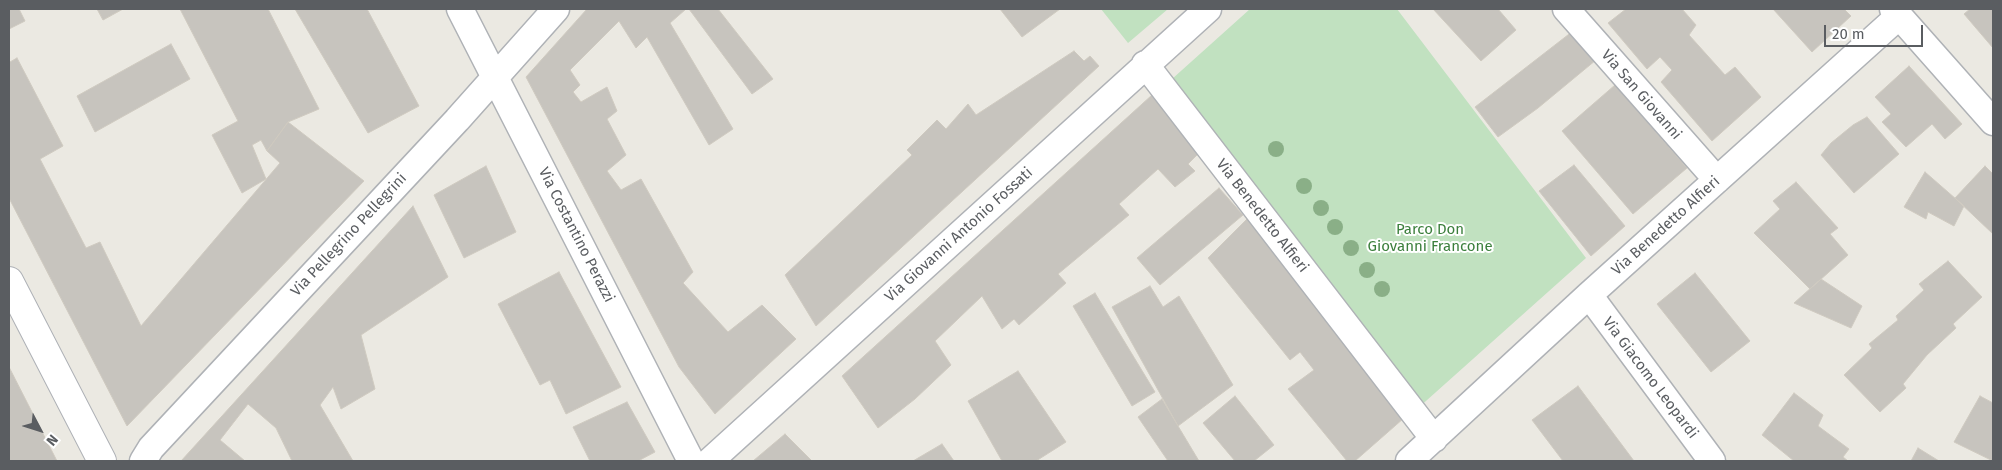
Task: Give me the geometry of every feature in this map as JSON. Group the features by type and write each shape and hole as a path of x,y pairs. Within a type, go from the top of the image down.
{"main road":[{"path":"9,281 102,461"}],"street":[{"name":"Via Costantino Perazzi","path":"460,9 691,461"},
{"name":"Via Pellegrino Pellegrini","path":"143,461 151,448 556,9"},
{"name":"Via Giovanni Antonio Fossati","path":"710,461 1145,64 1208,9"},
{"name":"Via San Giovanni","path":"1566,9 1717,180"},
{"name":"Via Benedetto Alfieri","path":"1409,461 1717,180 1896,12"},
{"path":"1896,12 1993,122"},
{"name":"Via Benedetto Alfieri","path":"1145,64 1434,439"},
{"name":"Via Giacomo Leopardi","path":"1589,295 1712,461"}],"green space":[{"path":"1101,9 1168,9 1128,43"},
{"name":"Parco Don Giovanni Francone","path":"1250,9 1397,9 1586,258 1417,409 1172,79"}],"building":[{"path":"9,9 19,9 25,21 9,29"},
{"path":"97,9 123,9 103,20"},
{"path":"180,9 268,9 319,109 288,122 267,151 261,140 252,145 266,179 242,193 212,135 238,121"},
{"path":"295,9 367,9 419,106 368,133"},
{"path":"587,9 686,9 670,23 733,129 709,145 647,37 636,48 619,21 570,70 580,85 573,92 581,102 607,87 617,111 607,119 626,155 607,171 621,190 641,179 693,272 683,283 728,332 762,305 796,339 715,414 679,367 526,77"},
{"path":"689,9 718,9 773,79 752,94"},
{"path":"1000,9 1060,9 1022,37"},
{"path":"1433,9 1498,9 1516,30 1481,61"},
{"path":"1626,9 1682,9 1696,25 1689,35 1725,75 1735,67 1761,97 1712,141 1661,82 1672,70 1660,57 1647,69 1608,23"},
{"path":"1773,9 1844,9 1851,16 1812,52"},
{"path":"1970,9 1993,9 1993,48 1964,14"},
{"path":"1573,31 1596,60 1538,108 1498,137 1475,107"},
{"path":"171,44 190,79 95,132 77,96"},
{"path":"1074,51 1084,61 1090,56 1099,66 816,326 785,275 912,155 907,150 937,120 946,129 968,104 976,115"},
{"path":"17,58 63,146 40,159 86,248 100,242 141,326 280,163 267,151 288,122 364,181 127,426 9,198 9,60 10,62"},
{"path":"1909,66 1962,124 1945,139 1932,124 1906,147 1882,122 1891,114 1875,97"},
{"path":"1615,85 1687,168 1633,214 1562,131"},
{"path":"1152,95 1201,151 1188,164 1195,171 1175,187 1158,169 1119,204 1129,215 1058,274 1066,283 1019,325 1014,319 1002,329 982,296 935,341 951,365 915,399 878,428 842,376"},
{"path":"1867,117 1899,154 1854,193 1821,155 1831,143 1853,125"},
{"path":"1574,165 1625,226 1591,256 1539,191"},
{"path":"486,166 516,232 464,258 434,195"},
{"path":"1985,166 1993,174 1993,234 1955,198"},
{"path":"1925,172 1964,206 1954,226 1928,212 1926,219 1904,207"},
{"path":"1796,182 1838,228 1830,234 1848,255 1810,289 1754,233 1780,209 1773,201"},
{"path":"1219,188 1243,215 1160,285 1137,258"},
{"path":"413,206 448,277 361,335 375,389 341,409 333,387 320,405 353,461 292,461 276,428 248,404 220,440 245,461 181,461"},
{"path":"1250,216 1404,418 1355,461 1347,461 1288,389 1314,370 1300,352 1290,360 1208,258"},
{"path":"1948,261 1982,297 1953,324 1956,328 1927,355 1903,384 1906,388 1880,412 1844,375 1872,348 1869,344 1898,320 1896,316 1924,290 1919,284"},
{"path":"559,272 621,387 566,414 550,380 540,385 498,304"},
{"path":"1695,273 1750,341 1711,372 1657,304"},
{"path":"1821,279 1862,306 1851,328 1794,303"},
{"path":"1150,286 1163,307 1179,296 1233,385 1178,426 1112,307"},
{"path":"1095,293 1155,392 1132,406 1073,306"},
{"path":"9,367 57,461 9,461"},
{"path":"1018,371 1066,442 1036,461 1002,461 968,401"},
{"path":"1578,386 1634,461 1563,461 1532,420"},
{"path":"1794,393 1823,415 1818,426 1849,449 1843,457 1848,461 1794,461 1762,435"},
{"path":"1235,396 1274,445 1254,461 1235,461 1203,423"},
{"path":"1980,396 1993,403 1993,461 1954,442"},
{"path":"1162,399 1199,461 1168,461 1138,417"},
{"path":"627,402 655,452 638,461 590,461 573,427"},
{"path":"785,434 812,461 753,461"},
{"path":"942,444 954,461 913,461"},
{"path":"1918,448 1939,461 1911,461"}]}
